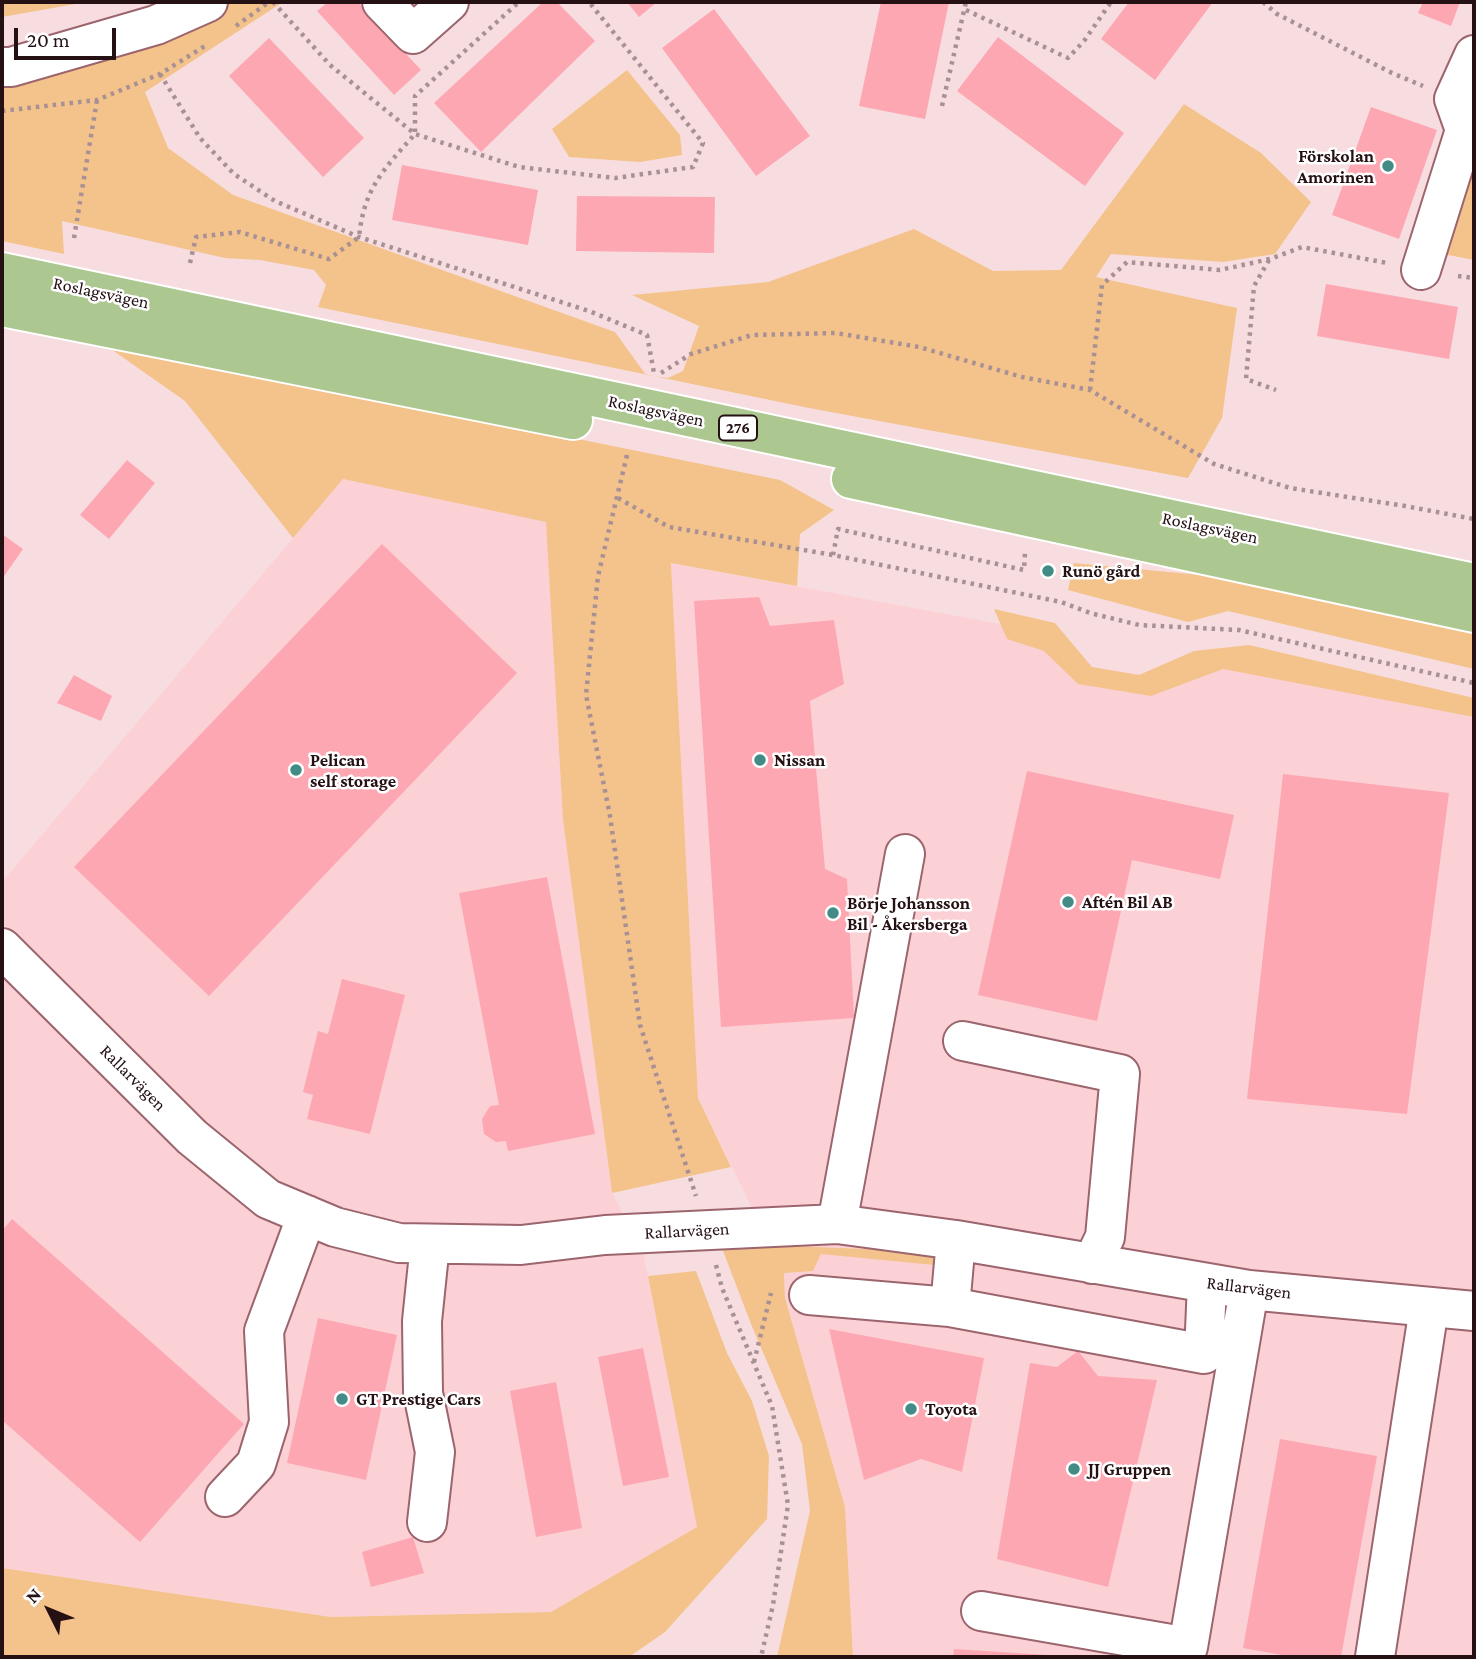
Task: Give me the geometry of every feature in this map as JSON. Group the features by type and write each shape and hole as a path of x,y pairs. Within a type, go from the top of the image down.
{"main road":[{"name":"Roslagsvägen","path":"2,272 1474,583"},
{"name":"Roslagsvägen","path":"2,307 599,425 1474,613"}],"street":[{"path":"382,2 413,34 449,2"},
{"path":"2,67 11,67 156,25 221,15"},
{"path":"1421,270 1465,130 1454,99 1474,55"},
{"path":"837,1224 905,854"},
{"name":"Rallarvägen","path":"2,948 192,1137 268,1199 335,1227 399,1243 521,1245 605,1235 837,1224 956,1240 1249,1290 1474,1311"},
{"path":"963,1041 1120,1074 1105,1237 1092,1264"},
{"path":"225,1497 256,1464 269,1422 264,1332 307,1216"},
{"path":"950,1307 956,1240"},
{"path":"427,1521 435,1452 423,1381 422,1321 430,1244"},
{"path":"808,1295 950,1307 1204,1354 1207,1283"},
{"path":"981,1611 1188,1647 1249,1290"},
{"path":"1375,1657 1429,1308"}],"path":[{"path":"221,15 271,2 330,65 415,134 519,167 615,178 693,167 703,143 589,2"},
{"path":"190,262 196,237 240,232 329,259 359,237 362,212 377,176 415,134 415,96 519,2"},
{"path":"942,106 967,2"},
{"path":"966,10 1068,58 1084,41 1111,2"},
{"path":"1263,2 1277,14 1381,67 1454,99"},
{"path":"2,111 97,100 160,74 213,41"},
{"path":"160,74 200,138 234,174 275,201 359,237 589,311 647,335 655,377 691,354 752,335 836,333 919,347 1022,377 1090,390 1214,464 1290,488 1474,519"},
{"path":"74,238 97,100"},
{"path":"1090,390 1102,285 1127,262 1220,270 1270,259 1302,247"},
{"path":"1270,259 1254,286 1245,379 1276,390"},
{"path":"627,455 598,576 586,695 610,816 640,1025 697,1198 684,1199"},
{"path":"617,498 669,527 833,555 1061,602 1090,613 1139,625 1239,630 1474,683"},
{"path":"833,555 838,529 1024,570 1026,552"},
{"path":"707,1230 722,1288 772,1406 788,1505 773,1605 761,1657"}],"shaded area":[{"path":"2,2 87,2 2,17"},
{"path":"223,2 283,2 145,92 168,148 233,195 615,332 646,374 318,307 326,285 314,270 260,260 225,258 62,221 64,254 2,241 2,81 62,74 145,46"},
{"path":"627,70 680,135 682,155 640,162 569,157 552,129"},
{"path":"1184,104 1261,153 1311,202 1275,254 1223,262 1111,254 1096,277 1237,308 1222,418 1188,478 809,408 654,376 668,378 683,371 699,326 632,295 768,282 914,229 993,271 1061,270"},
{"path":"1474,133 1474,260 1438,253"},
{"path":"101,342 780,480 834,510 800,534 797,586 671,563 698,1098 731,1167 612,1193 563,820 546,522 343,479 293,538 185,401"},
{"path":"343,479 547,522 563,820 612,1193 643,1251 697,1527 551,1612 331,1617 2,1568 2,882"},
{"path":"671,563 1065,636 1092,667 1139,675 1194,651 1474,709 1474,1657 853,1657 845,1507 785,1298 784,1273 698,1098"},
{"path":"1074,563 1222,577 1474,630 1474,669 1228,611 1188,622 1068,590"},
{"path":"994,609 1055,623 1092,667 1139,675 1194,651 1249,645 1474,698 1474,717 1223,669 1151,696 1078,684 1044,651 1007,639"},
{"path":"720,1243 937,1252 934,1265 821,1254 813,1271 784,1273 785,1298 845,1507 853,1657 777,1657 810,1511 802,1444"},
{"path":"696,1271 727,1353 752,1401 769,1456 767,1519 665,1632 629,1657 2,1657 2,1568 331,1617 551,1612 697,1527 648,1276"}],"building":[{"path":"328,2 358,2 421,70 394,95 317,11"},
{"path":"543,2 557,2 595,41 481,152 434,103"},
{"path":"627,2 657,2 639,17"},
{"path":"881,2 949,2 925,119 859,106"},
{"path":"1129,2 1213,2 1155,80 1101,39"},
{"path":"1423,2 1460,2 1451,26 1418,13"},
{"path":"714,9 810,136 756,176 662,48"},
{"path":"998,37 1124,133 1085,186 957,91"},
{"path":"269,38 364,138 323,177 229,76"},
{"path":"1371,107 1437,130 1399,239 1332,215"},
{"path":"402,165 538,190 528,245 392,220"},
{"path":"577,196 715,197 714,253 576,251"},
{"path":"1326,284 1458,307 1449,359 1317,336"},
{"path":"127,460 155,483 109,539 80,515"},
{"path":"2,534 23,549 2,579"},
{"name":"Pelican self storage","path":"382,544 517,673 209,996 74,867"},
{"name":"Nissan","path":"759,597 770,626 834,620 844,684 810,701 825,869 847,879 854,1018 721,1027 694,601"},
{"path":"74,675 112,696 101,721 57,703"},
{"path":"1027,771 1234,815 1220,879 1132,860 1097,1021 978,995"},
{"path":"1283,774 1449,793 1407,1114 1247,1099"},
{"path":"547,877 595,1134 508,1151 506,1141 496,1142 484,1134 482,1119 490,1106 499,1105 459,893"},
{"path":"342,979 405,995 370,1134 307,1119 313,1095 303,1092 318,1031 328,1034"},
{"path":"12,1219 244,1424 140,1542 2,1420 2,1231"},
{"name":"GT Prestige Cars","path":"318,1318 397,1335 366,1480 287,1463"},
{"name":"Toyota","path":"829,1329 984,1358 962,1472 921,1459 864,1480"},
{"path":"643,1348 669,1477 623,1486 598,1357"},
{"name":"JJ Gruppen","path":"1078,1351 1098,1376 1157,1380 1108,1587 997,1559 1030,1363 1057,1367"},
{"path":"556,1382 582,1528 536,1537 510,1391"},
{"path":"1280,1439 1377,1456 1341,1657 1293,1657 1243,1648"},
{"path":"413,1537 424,1573 371,1587 362,1552"},
{"path":"954,1649 1048,1655 1048,1657 953,1657"}],"place":[{"name":"Förskolan Amorinen","path":"1388,166"},
{"name":"Runö gård","path":"1048,571"},
{"name":"Nissan","path":"760,760"},
{"name":"Pelican self storage","path":"296,770"},
{"name":"Aftén Bil AB","path":"1068,902"},
{"name":"Börje Johansson Bil - Åkersberga","path":"833,913"},
{"name":"GT Prestige Cars","path":"342,1399"},
{"name":"Toyota","path":"911,1409"},
{"name":"JJ Gruppen","path":"1074,1469"}]}
